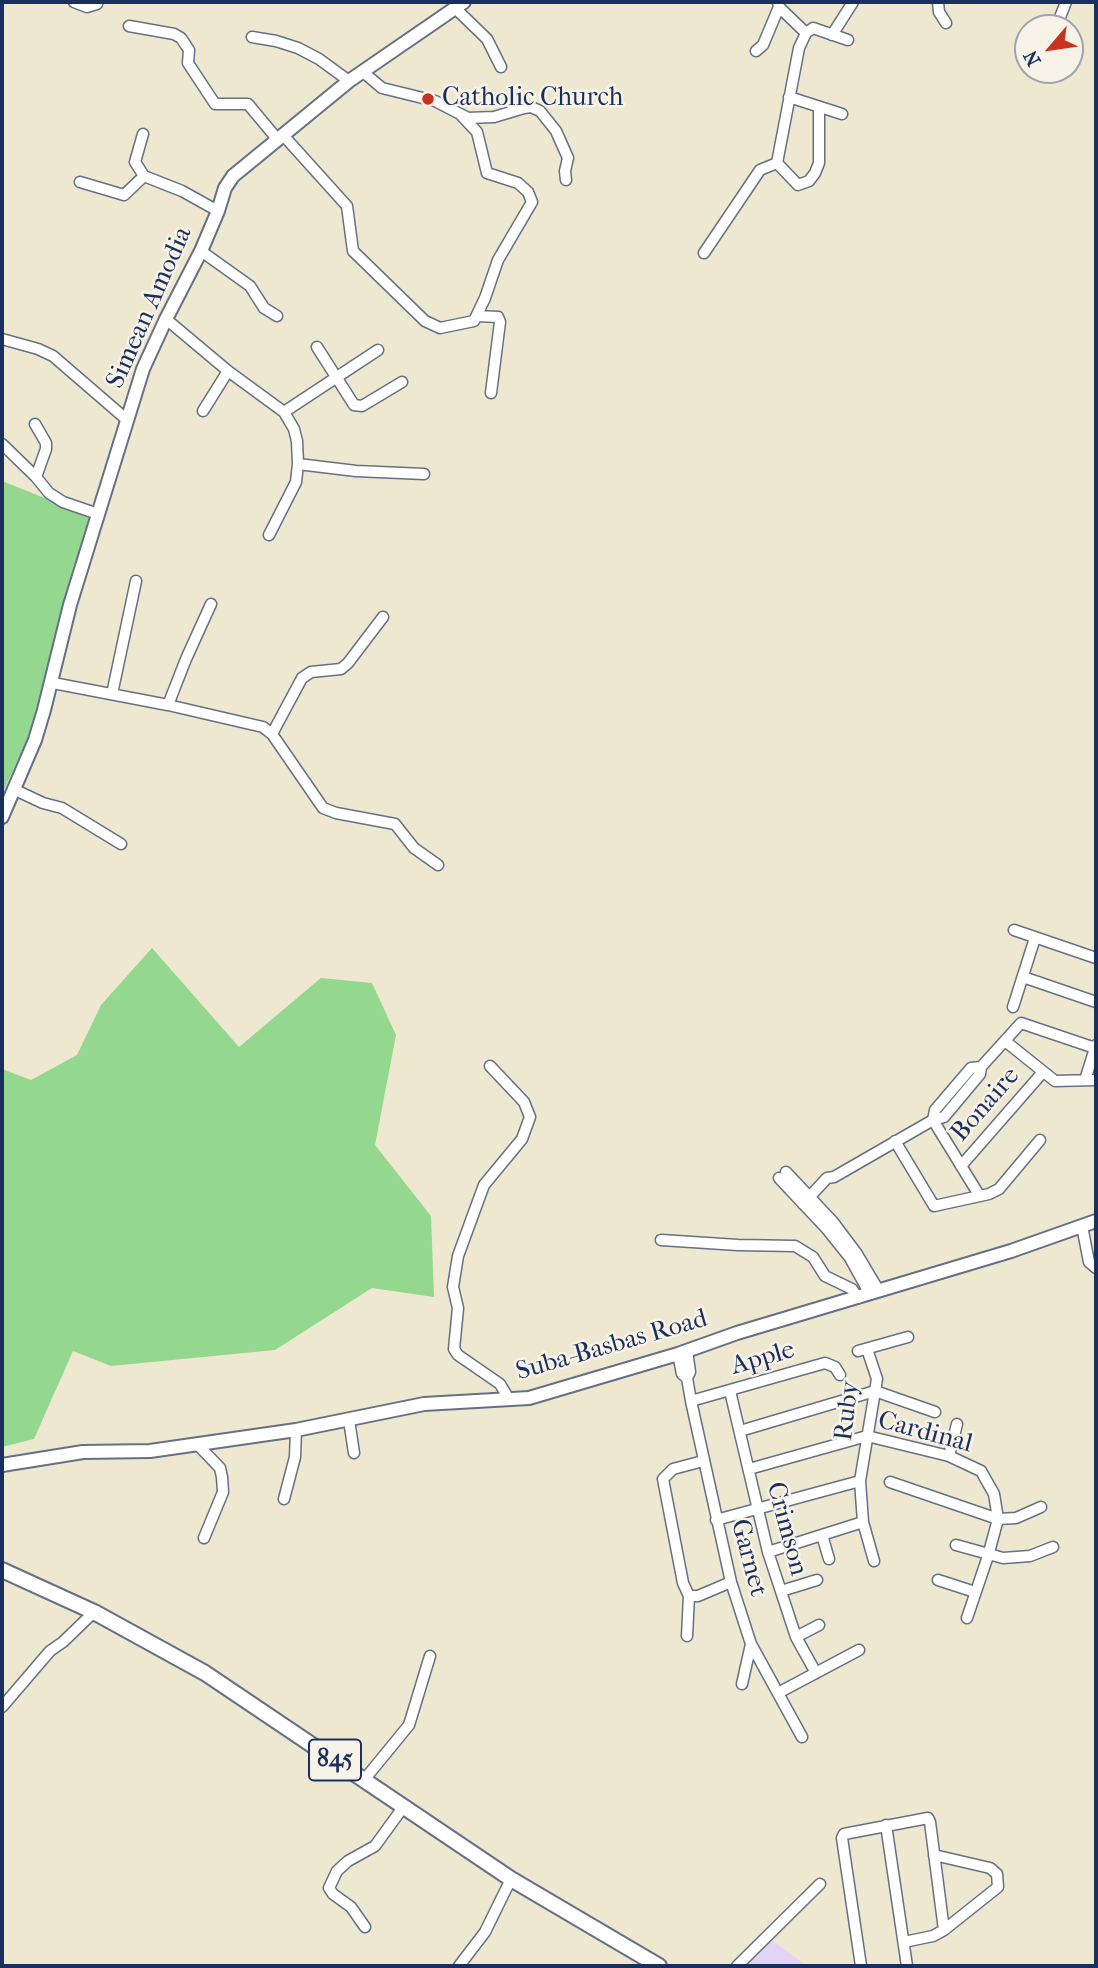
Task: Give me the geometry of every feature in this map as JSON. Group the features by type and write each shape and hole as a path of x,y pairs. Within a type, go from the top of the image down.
{"main road":[{"name":"845","path":"2,1570 94,1612 205,1673 511,1879 659,1966"}],"street":[{"path":"74,2 87,7 97,4"},
{"path":"832,34 853,2"},
{"path":"939,2 939,12 946,23"},
{"path":"756,51 762,45 779,4 806,33"},
{"path":"460,5 487,39 501,67"},
{"name":"Simean Amodia","path":"2,817 35,740 53,682 70,606 143,369 201,251 219,211 225,188 233,176 349,81 460,5"},
{"path":"129,26 174,34 181,38 189,50 188,63 215,104 248,103 347,206 353,251 425,321 440,328 471,323 477,316 498,260 532,200 518,183 487,173 477,132 461,116 435,101 382,88 363,72"},
{"path":"777,163 799,48 806,33 813,28 848,40"},
{"path":"252,37 298,48 319,59 349,81"},
{"path":"789,97 842,114"},
{"path":"461,116 481,119 531,107 540,111 555,131 568,158 566,180"},
{"path":"777,163 798,185 809,181 816,173 819,163 819,107"},
{"path":"143,134 135,162 144,176 182,191 219,211"},
{"path":"704,253 760,170 777,163"},
{"path":"79,182 124,195 144,176"},
{"path":"201,251 250,286 264,309 277,316"},
{"path":"477,316 498,317 500,321 491,393"},
{"path":"166,318 228,371 284,412 296,435 296,482 269,535"},
{"path":"2,339 53,356 126,419"},
{"path":"317,347 350,402 362,406 402,382"},
{"path":"284,412 378,350"},
{"path":"203,411 228,371"},
{"path":"35,424 46,443 36,477"},
{"path":"2,444 49,493 63,502 97,514"},
{"path":"298,464 359,471 424,474"},
{"path":"112,694 136,581"},
{"path":"168,705 211,604"},
{"path":"272,734 302,678 311,672 341,669 383,617"},
{"path":"53,682 263,727 272,734 323,808 335,813 395,824 414,848 438,865"},
{"path":"13,789 43,803 62,808 121,844"},
{"path":"1014,930 1096,958"},
{"path":"1013,1007 1035,938"},
{"path":"1023,977 1096,1002"},
{"path":"806,1200 818,1189 825,1189 832,1184 834,1177 933,1120 944,1117 980,1074 981,1067 1004,1041 1021,1023 1096,1046 1091,1080 1055,1081 1004,1041"},
{"path":"491,1066 524,1102 530,1116 522,1139 484,1185 458,1256 453,1287 458,1308 454,1349 458,1355 500,1384 509,1399"},
{"name":"Bonaire","path":"961,1166 1043,1072"},
{"path":"933,1120 979,1195"},
{"path":"895,1141 934,1206 989,1194 999,1189 1040,1140"},
{"path":"782,1175 857,1254 869,1295"},
{"name":"Suba-Basbas Road","path":"2,1465 83,1452 150,1451 296,1430 424,1404 529,1398 869,1295 1096,1221"},
{"path":"1082,1226 1090,1262 1096,1268"},
{"path":"661,1240 795,1246 813,1257 825,1276 869,1295"},
{"name":"Ruby","path":"874,1561 863,1522 860,1481 877,1380 862,1350 908,1337"},
{"name":"Garnet","path":"682,1352 690,1372 687,1378 691,1401 731,1582 751,1644 802,1737"},
{"name":"Apple","path":"691,1401 825,1363 835,1367 840,1375"},
{"name":"Crimson","path":"730,1391 768,1552 796,1637 816,1673"},
{"path":"740,1431 874,1391 935,1412"},
{"path":"349,1420 354,1453"},
{"path":"949,1457 957,1424"},
{"path":"284,1499 295,1457 296,1430"},
{"name":"Cardinal","path":"748,1469 867,1436 949,1457 981,1471 994,1494 998,1519 967,1618"},
{"path":"197,1444 220,1468 222,1477 223,1493 204,1538"},
{"path":"687,1636 690,1597 683,1583 663,1479 673,1469 703,1461"},
{"path":"716,1520 860,1481"},
{"path":"890,1482 998,1519 1016,1518 1041,1507"},
{"path":"768,1552 863,1522"},
{"path":"822,1535 829,1559"},
{"path":"956,1545 1003,1558 1023,1557 1053,1547"},
{"path":"781,1591 817,1580"},
{"path":"938,1580 975,1592"},
{"path":"690,1597 731,1582"},
{"path":"2,1707 50,1651 94,1612"},
{"path":"796,1637 819,1625"},
{"path":"742,1684 751,1644"},
{"path":"778,1693 859,1650"},
{"path":"364,1780 408,1724 430,1656"},
{"path":"365,1927 351,1907 328,1888 337,1871 348,1861 375,1846 404,1806"},
{"path":"861,1966 842,1836 928,1818 944,1930"},
{"path":"886,1825 907,1966"},
{"path":"904,1942 933,1936 944,1930 998,1886 999,1880 990,1868 934,1855"},
{"path":"459,1966 485,1932 511,1879"},
{"path":"737,1966 820,1884"}],"shaded area":[{"path":"770,1939 807,1966 739,1966"}],"green space":[{"path":"2,481 90,516 36,720 2,794"},
{"path":"152,948 239,1047 321,978 372,983 396,1035 375,1145 431,1216 434,1297 372,1288 275,1350 111,1366 73,1351 34,1439 2,1447 2,1069 31,1080 77,1055 101,1005"}],"place":[{"name":"Catholic Church","path":"428,99"}]}
